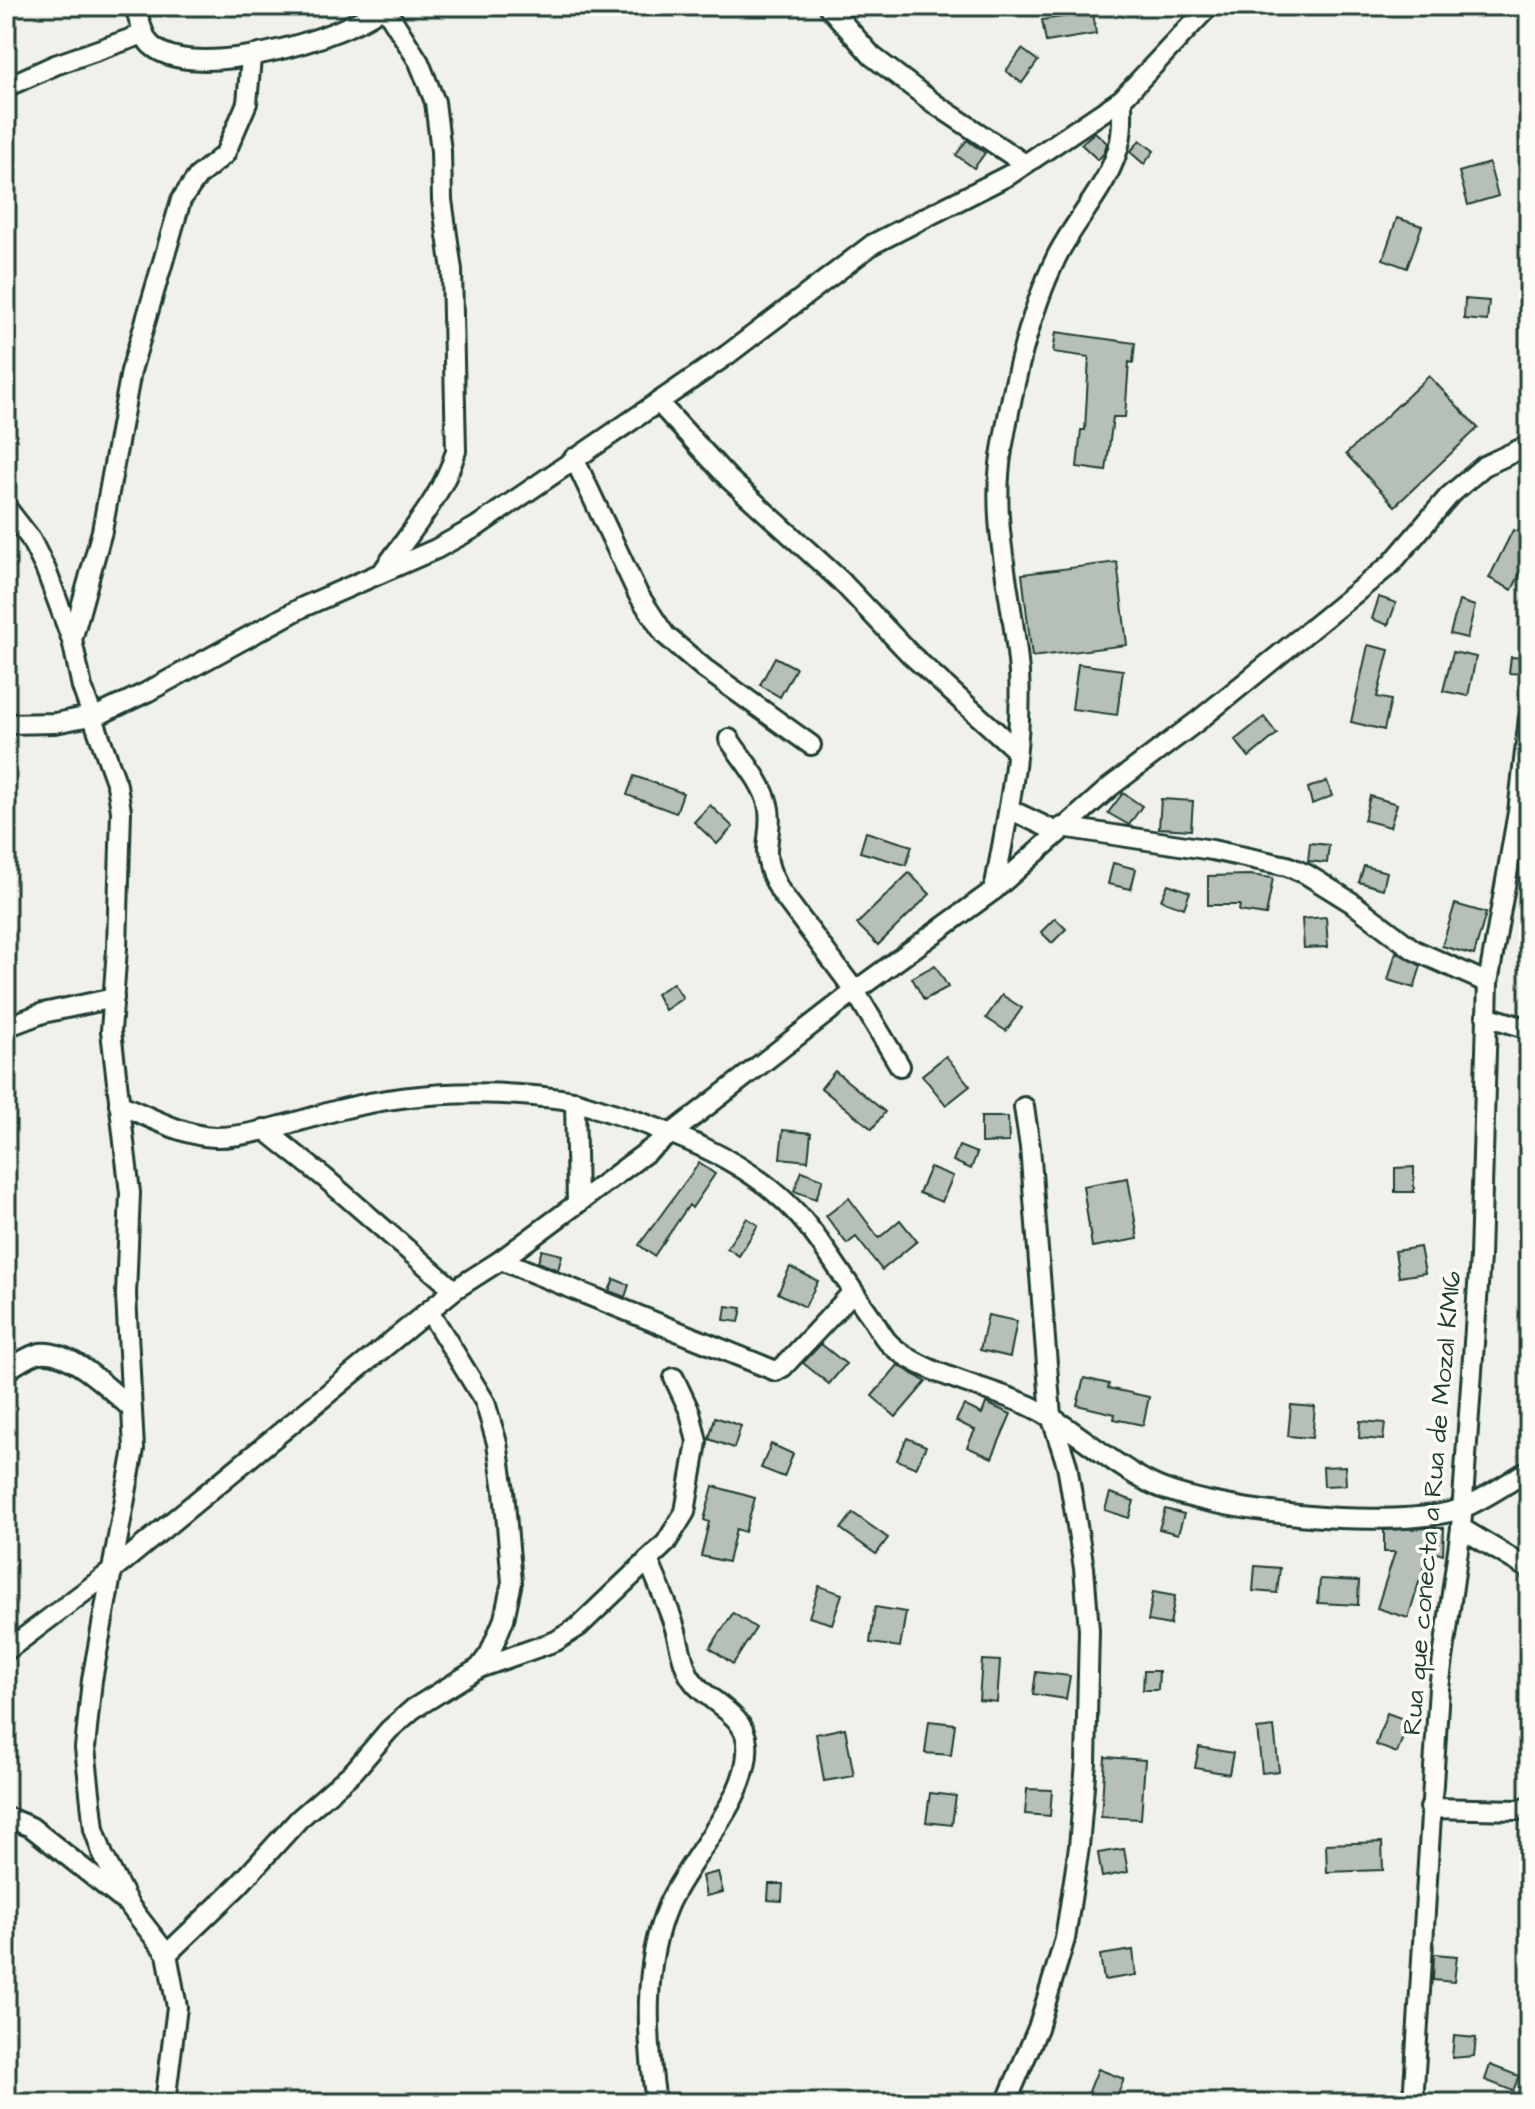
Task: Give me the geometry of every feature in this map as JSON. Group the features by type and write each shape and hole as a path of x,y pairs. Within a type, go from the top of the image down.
{"street":[{"path":"134,6 149,44 164,54 195,60 251,58 342,29 372,16 384,6 419,62 435,102 441,151 442,200 452,270 456,451 449,476 440,491 382,572"},
{"path":"828,6 872,56 935,104 1025,164"},
{"path":"6,724 55,723 91,718 147,692 303,607 436,549 476,527 727,355 873,244 1009,175 1122,99 1209,6"},
{"path":"6,87 67,61 144,34"},
{"path":"72,640 102,531 131,371 181,200 198,176 225,154 247,103 251,58"},
{"path":"994,890 1016,750 1019,678 1015,623 1002,557 999,505 1001,452 1029,324 1056,257 1110,170 1121,140 1122,99"},
{"path":"658,402 729,479 840,580 910,654 1016,750"},
{"path":"6,1651 112,1571 454,1290 501,1260 671,1134 855,991 994,890 1110,787 1199,720 1391,564 1449,496 1484,466 1529,445"},
{"path":"574,458 638,594 665,635 705,669 811,745"},
{"path":"6,507 30,538 41,559 72,640 91,718 117,785 121,811 111,1031 130,1193 126,1295 134,1449 92,1680 85,1748 94,1829 103,1855 129,1905 167,1954 177,2007 165,2103"},
{"name":"Rua que conecta a Rua de Mozal KM16","path":"1413,2103 1439,1688 1463,1508 1480,1257 1488,983 1518,812 1529,718"},
{"path":"729,739 769,805 767,852 770,873 780,891 855,991 900,1066"},
{"path":"1009,809 1059,830 1212,850 1287,866 1351,902 1414,950 1488,983"},
{"path":"6,1027 43,1013 114,998"},
{"path":"1486,1016 1529,1029"},
{"path":"119,1104 192,1133 216,1137 264,1129 369,1102 430,1095 505,1094 575,1101 712,1151 766,1187 802,1219 888,1342 903,1354 1051,1416 1123,1468 1151,1484 1216,1503 1358,1518 1438,1514 1463,1508 1529,1470"},
{"path":"575,1101 577,1202"},
{"path":"1006,2103 1038,2028 1065,1939 1084,1807 1089,1630 1084,1568 1067,1465 1051,1416 1030,1147 1024,1107"},
{"path":"264,1129 454,1290"},
{"path":"501,1260 776,1371 852,1293"},
{"path":"429,1311 485,1402 497,1443 504,1491 512,1582 504,1619 490,1653 479,1668"},
{"path":"6,1371 40,1353 60,1357 78,1365 130,1407"},
{"path":"167,1954 239,1885 299,1819 354,1771 389,1730 413,1709 479,1668 556,1641 578,1627 666,1543 685,1512 697,1442 690,1412 674,1378"},
{"path":"1461,1528 1529,1569"},
{"path":"648,1560 689,1675 704,1693 731,1714 743,1729 747,1743 743,1775 722,1819 688,1868 668,1906 656,1947 649,2001 650,2060 656,2103"},
{"path":"1430,1808 1519,1810 1529,1806"},
{"path":"6,1817 31,1827 129,1905"}],"building":[{"path":"1093,12 1096,34 1046,42 1042,20"},
{"path":"1022,49 1038,61 1022,83 1006,71"},
{"path":"1095,132 1107,143 1098,160 1081,144"},
{"path":"967,140 985,153 974,168 956,155"},
{"path":"1140,140 1154,151 1144,164 1130,152"},
{"path":"1489,163 1498,196 1468,205 1459,172"},
{"path":"1397,218 1422,226 1407,268 1383,259"},
{"path":"1465,299 1489,301 1487,321 1464,319"},
{"path":"1056,332 1135,343 1133,363 1129,362 1125,417 1113,417 1106,471 1077,467 1081,430 1085,430 1089,357 1053,352"},
{"path":"1429,376 1478,428 1395,506 1346,454"},
{"path":"1513,530 1529,534 1529,556 1512,590 1489,578"},
{"path":"1117,562 1127,645 1032,657 1022,574"},
{"path":"1379,597 1396,603 1388,625 1372,619"},
{"path":"1459,601 1475,606 1467,638 1450,634"},
{"path":"1368,645 1389,650 1377,697 1391,700 1384,730 1351,722"},
{"path":"1453,652 1476,657 1468,696 1443,691"},
{"path":"775,657 796,668 780,697 760,685"},
{"path":"1511,657 1527,658 1525,674 1509,673"},
{"path":"1078,664 1123,670 1117,715 1072,709"},
{"path":"1264,717 1277,734 1249,757 1235,740"},
{"path":"634,776 683,793 676,813 627,795"},
{"path":"1327,781 1332,796 1312,804 1308,788"},
{"path":"1123,793 1142,806 1129,825 1108,813"},
{"path":"1370,796 1397,804 1390,827 1364,820"},
{"path":"1161,799 1193,801 1191,830 1159,828"},
{"path":"710,805 733,827 717,844 694,822"},
{"path":"866,832 912,846 906,865 860,852"},
{"path":"1310,843 1329,845 1327,863 1308,861"},
{"path":"1113,863 1136,869 1131,889 1108,884"},
{"path":"1364,866 1387,872 1383,889 1359,882"},
{"path":"909,873 930,894 878,945 857,924"},
{"path":"1208,876 1273,878 1266,915 1239,911 1240,905 1208,905"},
{"path":"1168,884 1190,892 1184,908 1161,900"},
{"path":"1455,904 1486,913 1474,955 1442,946"},
{"path":"1326,917 1328,947 1304,948 1302,919"},
{"path":"1055,918 1066,929 1052,943 1041,932"},
{"path":"1396,952 1421,966 1414,988 1388,980"},
{"path":"935,965 948,987 924,1000 912,978"},
{"path":"673,983 683,998 665,1010 656,994"},
{"path":"1002,995 1022,1008 1006,1031 986,1018"},
{"path":"946,1056 970,1086 946,1105 922,1075"},
{"path":"835,1071 885,1112 872,1129 821,1088"},
{"path":"981,1117 1008,1117 1009,1142 981,1143"},
{"path":"783,1130 811,1133 808,1161 780,1158"},
{"path":"959,1146 977,1153 971,1169 953,1161"},
{"path":"699,1163 715,1174 654,1256 639,1245"},
{"path":"930,1167 953,1176 942,1202 919,1193"},
{"path":"1414,1167 1414,1192 1395,1192 1395,1168"},
{"path":"802,1171 823,1179 816,1199 794,1191"},
{"path":"1128,1178 1138,1239 1092,1247 1083,1186"},
{"path":"849,1198 879,1238 900,1220 917,1241 882,1270 856,1237 847,1244 826,1216"},
{"path":"747,1218 758,1225 739,1256 727,1248"},
{"path":"1420,1247 1425,1273 1399,1277 1395,1251"},
{"path":"542,1250 562,1255 558,1270 538,1262"},
{"path":"790,1267 818,1281 805,1307 778,1293"},
{"path":"614,1279 629,1285 625,1297 609,1291"},
{"path":"726,1306 742,1308 739,1322 724,1320"},
{"path":"988,1315 1017,1321 1010,1357 980,1350"},
{"path":"821,1344 846,1364 829,1384 803,1363"},
{"path":"898,1365 926,1382 896,1417 872,1396"},
{"path":"1084,1378 1109,1384 1108,1388 1149,1397 1143,1425 1114,1419 1115,1414 1077,1405"},
{"path":"986,1403 1011,1414 992,1458 967,1447 975,1430 956,1421 964,1405 982,1414"},
{"path":"1291,1405 1315,1407 1312,1438 1288,1436"},
{"path":"715,1417 741,1426 734,1448 709,1439"},
{"path":"1360,1421 1385,1423 1383,1440 1359,1438"},
{"path":"907,1438 926,1446 916,1468 897,1460"},
{"path":"771,1444 793,1454 784,1477 761,1468"},
{"path":"1345,1466 1346,1485 1324,1486 1323,1467"},
{"path":"713,1486 755,1498 745,1532 736,1529 728,1562 701,1556 709,1522 704,1520"},
{"path":"1110,1493 1134,1501 1129,1518 1105,1510"},
{"path":"1165,1509 1184,1514 1178,1534 1159,1529"},
{"path":"853,1513 888,1538 876,1554 841,1529"},
{"path":"1444,1528 1443,1554 1428,1553 1408,1618 1377,1608 1395,1552 1384,1552 1384,1530"},
{"path":"1255,1566 1280,1568 1277,1593 1253,1591"},
{"path":"1320,1579 1359,1581 1358,1605 1318,1603"},
{"path":"819,1586 842,1594 832,1624 809,1617"},
{"path":"1153,1592 1175,1596 1170,1625 1148,1621"},
{"path":"875,1607 906,1612 900,1647 870,1643"},
{"path":"733,1613 756,1628 733,1664 710,1648"},
{"path":"982,1660 1000,1661 997,1702 979,1700"},
{"path":"1144,1671 1159,1671 1158,1690 1143,1690"},
{"path":"1036,1672 1070,1676 1066,1699 1033,1694"},
{"path":"1387,1713 1409,1721 1397,1753 1376,1745"},
{"path":"929,1721 955,1724 951,1755 925,1753"},
{"path":"1274,1727 1279,1771 1262,1773 1257,1729"},
{"path":"845,1728 854,1776 824,1781 816,1734"},
{"path":"1199,1747 1233,1753 1229,1774 1195,1768"},
{"path":"1105,1757 1145,1760 1141,1819 1101,1817"},
{"path":"1027,1789 1052,1790 1050,1816 1025,1814"},
{"path":"930,1793 956,1796 952,1825 926,1822"},
{"path":"1382,1842 1383,1870 1327,1872 1326,1844"},
{"path":"1124,1849 1128,1872 1102,1877 1098,1853"},
{"path":"718,1872 723,1892 706,1896 702,1876"},
{"path":"769,1884 783,1884 782,1901 768,1900"},
{"path":"1133,1950 1136,1975 1104,1980 1100,1955"},
{"path":"1434,1954 1457,1956 1454,1982 1433,1980"},
{"path":"1454,2036 1476,2038 1474,2056 1452,2058"},
{"path":"1490,2065 1519,2076 1513,2091 1485,2080"},
{"path":"1098,2069 1124,2079 1114,2103 1095,2103 1086,2099"}]}
